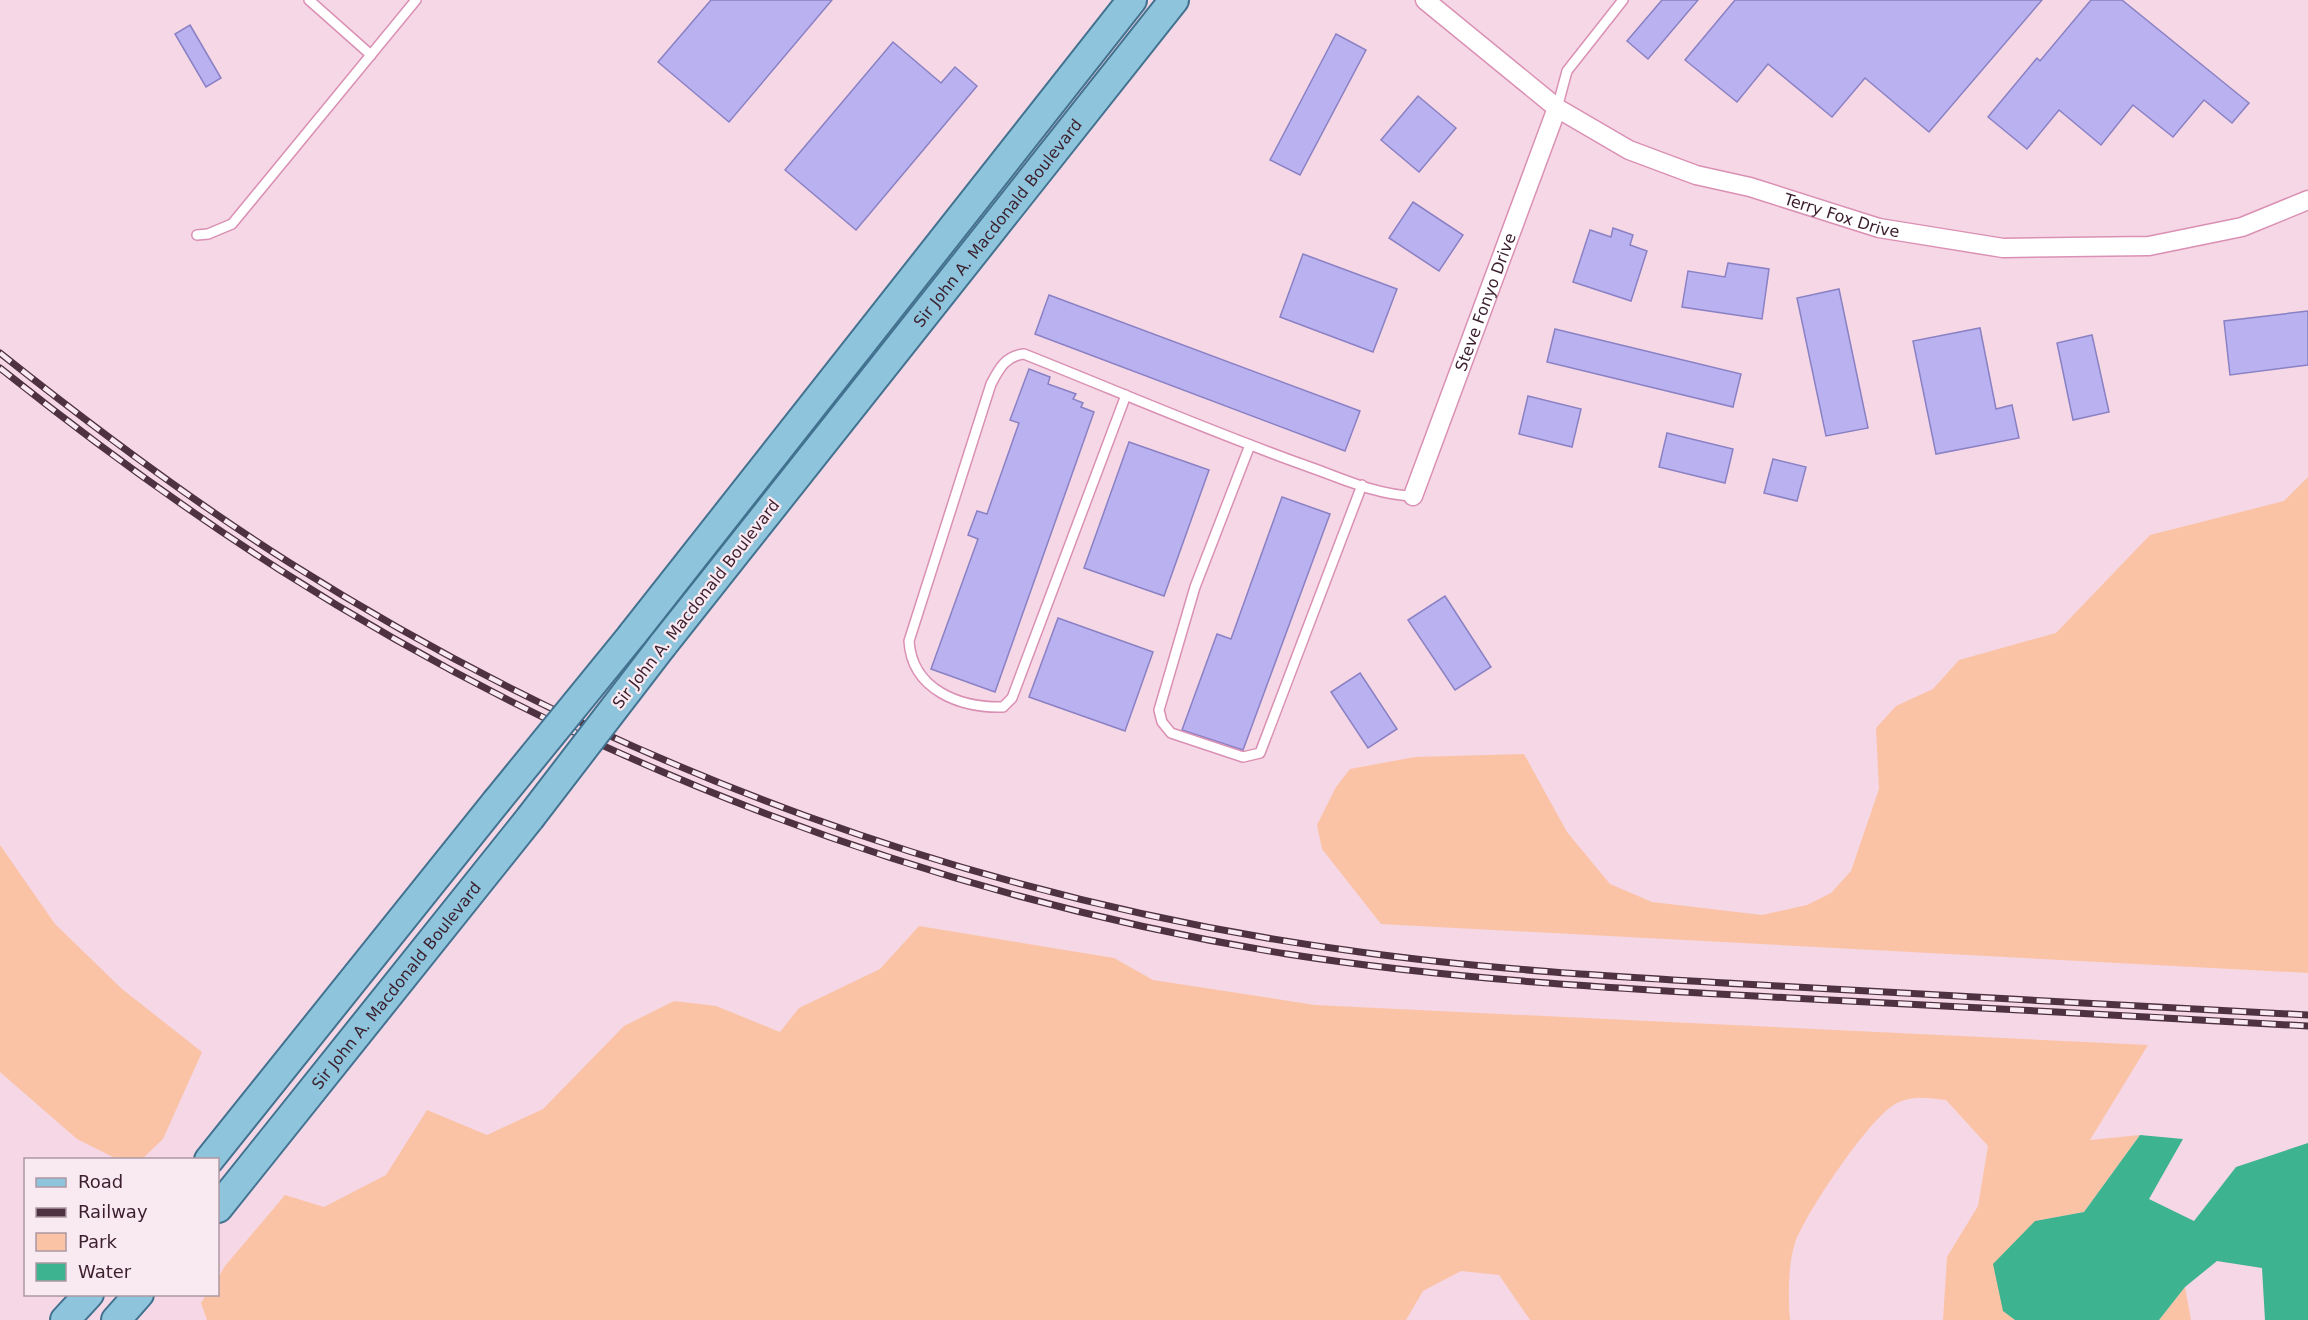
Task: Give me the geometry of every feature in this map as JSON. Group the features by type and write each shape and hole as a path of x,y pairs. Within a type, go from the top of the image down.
{"main road":[{"name":"Sir John A. Macdonald Boulevard","path":"211,1158 632,634 1132,0"},
{"name":"Sir John A. Macdonald Boulevard","path":"219,1207 530,818 662,646 1174,0"},
{"path":"66,1320 87,1296"},
{"path":"116,1320 137,1296"}],"street":[{"name":"Terry Fox Drive","path":"1425,0 1557,108 1629,150 1696,175 1750,187 1879,228 2003,248 2149,246 2241,227 2308,200"},
{"name":"Steve Fonyo Drive","path":"1413,496 1557,108"}],"lane":[{"path":"309,0 371,55"},
{"path":"197,235 208,234 232,224 416,0"},
{"path":"1557,108 1567,71 1623,0"},
{"path":"1126,395 1012,698 1003,708 983,708 950,698 927,685 910,655 909,641 991,384 1002,364 1013,355 1024,354 1126,395 1250,445 1362,485 1398,496 1413,496"},
{"path":"1250,445 1196,587 1159,710 1162,722 1171,733 1184,738 1243,758 1260,753 1362,485"}],"green space":[{"path":"2308,477 2308,973 1381,924 1322,849 1317,825 1336,787 1350,769 1415,757 1524,754 1567,832 1610,884 1652,902 1762,915 1807,905 1831,893 1851,871 1879,789 1876,728 1896,706 1933,689 1959,660 2056,633 2150,535 2284,501"},
{"path":"0,845 55,924 122,989 202,1052 163,1139 143,1158 115,1158 77,1139 0,1072"},
{"path":"919,926 1114,958 1153,980 1315,1005 2148,1045 2090,1140 2140,1135 2084,1212 2035,1221 2003,1310 2015,1320 1943,1320 1947,1257 1978,1206 1988,1146 1946,1100 1921,1098 1897,1103 1872,1126 1840,1167 1801,1229 1791,1261 1790,1320 1530,1320 1499,1275 1461,1271 1423,1291 1406,1320 207,1320 201,1303 205,1296 219,1296 219,1276 225,1266 285,1195 324,1207 386,1175 427,1110 487,1135 543,1109 624,1026 674,1001 716,1006 780,1032 799,1008 880,969"},
{"path":"2185,1287 2191,1320 2159,1320"}],"water":[{"path":"2140,1135 2183,1139 2149,1199 2194,1221 2236,1167 2308,1143 2308,1320 2265,1320 2262,1268 2217,1261 2185,1287 2159,1320 2015,1320 2003,1311 1993,1264 2035,1221 2084,1212"}],"building":[{"path":"711,0 832,0 729,122 658,62"},
{"path":"1662,0 1698,0 1648,59 1627,41"},
{"path":"1735,0 2042,0 1929,132 1865,78 1832,117 1768,64 1737,102 1685,60"},
{"path":"2091,0 2122,0 2249,103 2232,123 2204,100 2173,137 2133,105 2101,145 2059,110 2027,149 1988,117 2037,58 2040,61"},
{"path":"190,25 221,78 206,87 175,34"},
{"path":"1336,34 1366,50 1300,175 1270,160"},
{"path":"893,42 941,83 955,67 977,86 856,230 785,170"},
{"path":"1418,96 1456,128 1419,172 1381,140"},
{"path":"1413,202 1463,235 1439,271 1389,238"},
{"path":"1613,228 1633,235 1630,245 1647,251 1631,301 1573,282 1590,230 1611,237"},
{"path":"1303,254 1397,289 1373,352 1280,317"},
{"path":"1728,263 1769,269 1762,319 1682,307 1688,271 1725,277"},
{"path":"1839,289 1868,428 1826,436 1797,298"},
{"path":"1049,295 1360,411 1345,451 1035,334"},
{"path":"2308,311 2308,365 2230,375 2224,321"},
{"path":"1980,328 1996,409 2012,405 2019,438 1936,454 1913,341"},
{"path":"1555,329 1741,374 1733,407 1547,362"},
{"path":"2092,335 2109,412 2073,420 2057,343"},
{"path":"1029,369 1050,377 1048,384 1076,394 1073,399 1083,403 1081,407 1094,412 995,692 931,669 978,539 968,535 977,511 987,514 1019,423 1010,420"},
{"path":"1528,396 1581,409 1572,447 1519,434"},
{"path":"1667,433 1733,449 1725,483 1659,467"},
{"path":"1129,442 1209,470 1164,596 1084,568"},
{"path":"1773,459 1806,467 1797,501 1764,493"},
{"path":"1282,497 1330,514 1243,750 1182,730 1217,634 1231,639"},
{"path":"1445,596 1491,667 1455,690 1408,620"},
{"path":"1058,618 1153,652 1125,731 1029,697"},
{"path":"1360,673 1397,729 1368,748 1331,692"}],"railway":[{"path":"0,353 106,435 215,514 290,563 413,636 540,703 671,763 804,815 940,861 1078,899 1218,929 1412,959 1621,977 2308,1015"},
{"path":"0,368 137,473 280,570 396,640 516,704 639,761 764,813 892,858 1022,897 1154,929 1287,954 1413,971 1665,991 2308,1026"}]}
